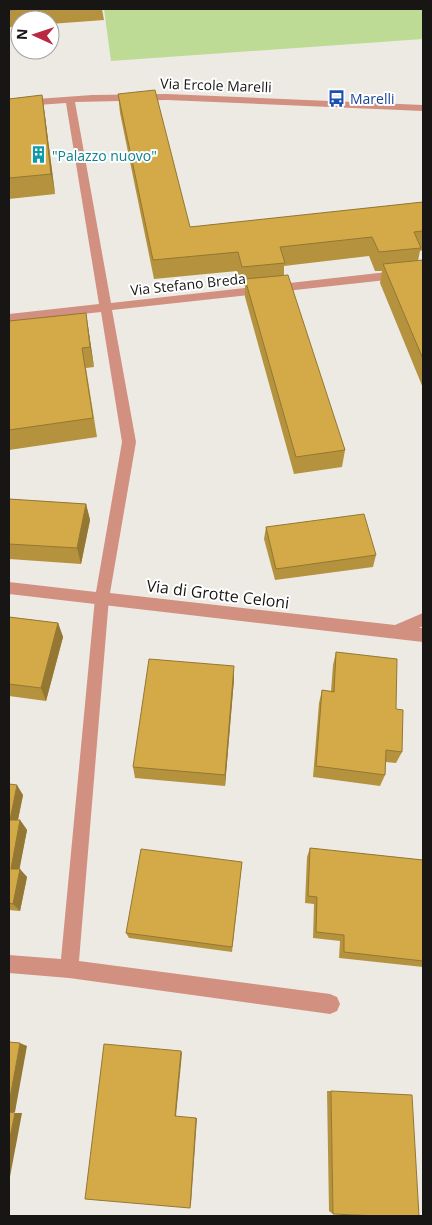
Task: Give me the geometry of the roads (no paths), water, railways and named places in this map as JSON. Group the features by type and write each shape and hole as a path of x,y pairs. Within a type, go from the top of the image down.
{"street":[{"name":"Via Ercole Marelli","path":"9,104 167,97 423,108"},
{"path":"69,969 102,598 129,442 70,100"},
{"name":"Via Stefano Breda","path":"9,318 423,272"},
{"name":"Via di Grotte Celoni","path":"9,588 423,635"},
{"path":"396,632 423,619"},
{"path":"9,964 69,969 330,1004"}],"place":[{"name":"Marelli","path":"336,98"},
{"name":"\"Palazzo nuovo\"","path":"38,155"}]}
